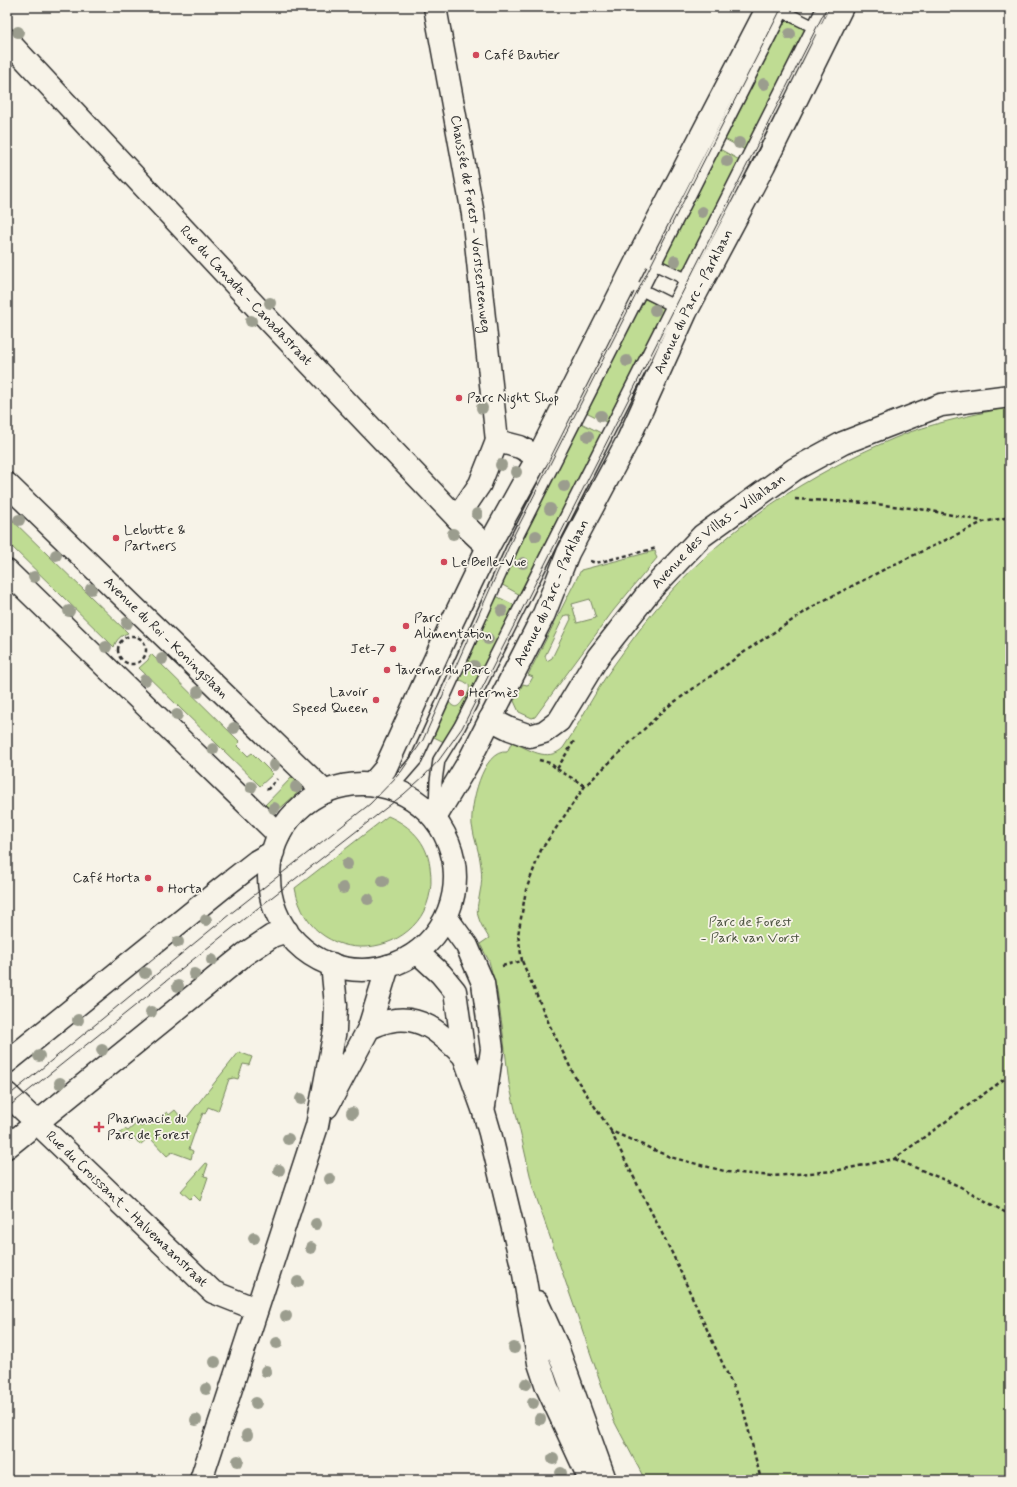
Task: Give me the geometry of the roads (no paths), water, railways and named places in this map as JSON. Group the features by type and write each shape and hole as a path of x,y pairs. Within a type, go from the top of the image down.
{"street":[{"name":"Chaussée de Forest - Vorstsesteenweg","path":"435,7 473,214 497,441 480,484 456,518"},
{"path":"380,786 385,769 488,547 634,286 646,260 777,8"},
{"name":"Avenue du Parc - Parklaan","path":"435,818 468,763 544,614 568,553 628,440 679,309 764,164 826,15"},
{"name":"Rue du Canada - Canadastraat","path":"7,40 260,312 456,518 488,547"},
{"name":"Avenue des Villas - Villalaan","path":"490,719 510,729 530,736 544,732 559,721 598,657 649,592 702,536 795,469 843,443 941,405 1010,396"},
{"path":"497,441 520,448 538,457"},
{"name":"Avenue du Roi - Koningslaan","path":"7,484 324,792"},
{"path":"7,571 276,844"},
{"path":"347,785 380,786 404,794 415,800 435,818 451,849 455,866 455,884 452,901 446,917 438,930 417,952 388,966 354,969 332,964 319,959 307,952 296,942 287,931 278,914 272,897 270,872 276,844 286,824 303,806 324,792 347,785"},
{"path":"7,1062 221,888 257,861 276,844"},
{"path":"446,917 467,946 483,983 492,1049 483,1109"},
{"path":"7,1147 245,954 272,936 287,931"},
{"path":"417,952 441,974 454,991 464,1056 483,1109 524,1274 539,1363 547,1387 590,1480"},
{"path":"201,1480 317,1126 335,1030 336,1005 332,964"},
{"path":"317,1126 369,1028 388,966"},
{"path":"369,1028 390,1020 406,1019 421,1023 432,1027 464,1056"},
{"name":"Rue du Croissant - Halvemaanstraat","path":"7,1094 213,1292 256,1309"},
{"path":"524,1274 556,1344 606,1480"}],"lane":[{"path":"777,8 826,15"},
{"path":"646,260 693,283"},
{"path":"380,786 396,783 416,760 518,535 634,286 679,309"},
{"name":"Avenue du Parc - Parklaan","path":"435,818 436,781 440,757 460,726 679,309"}],"tram line":[{"path":"7,1097 230,914 370,804 401,772 423,740 515,533 782,7"},
{"path":"7,1108 235,926 404,794 439,760 462,728 827,7"}],"place":[{"name":"Café Bautier","path":"476,55"},
{"name":"Parc Night Shop","path":"459,398"},
{"name":"Lebutte & Partners","path":"116,538"},
{"name":"Le Belle-Vue","path":"444,562"},
{"name":"Parc Alimentation","path":"406,626"},
{"name":"Jet-7","path":"393,649"},
{"name":"Taverne du Parc","path":"387,670"},
{"name":"Hermès","path":"461,693"},
{"name":"Lavoir Speed Queen","path":"376,700"},
{"name":"Café Horta","path":"148,878"},
{"name":"Horta","path":"160,889"},
{"name":"Pharmacie du Parc de Forest","path":"99,1127"}],"park label":[{"name":"Parc de Forest - Park van Vorst","path":"750,930"}]}
